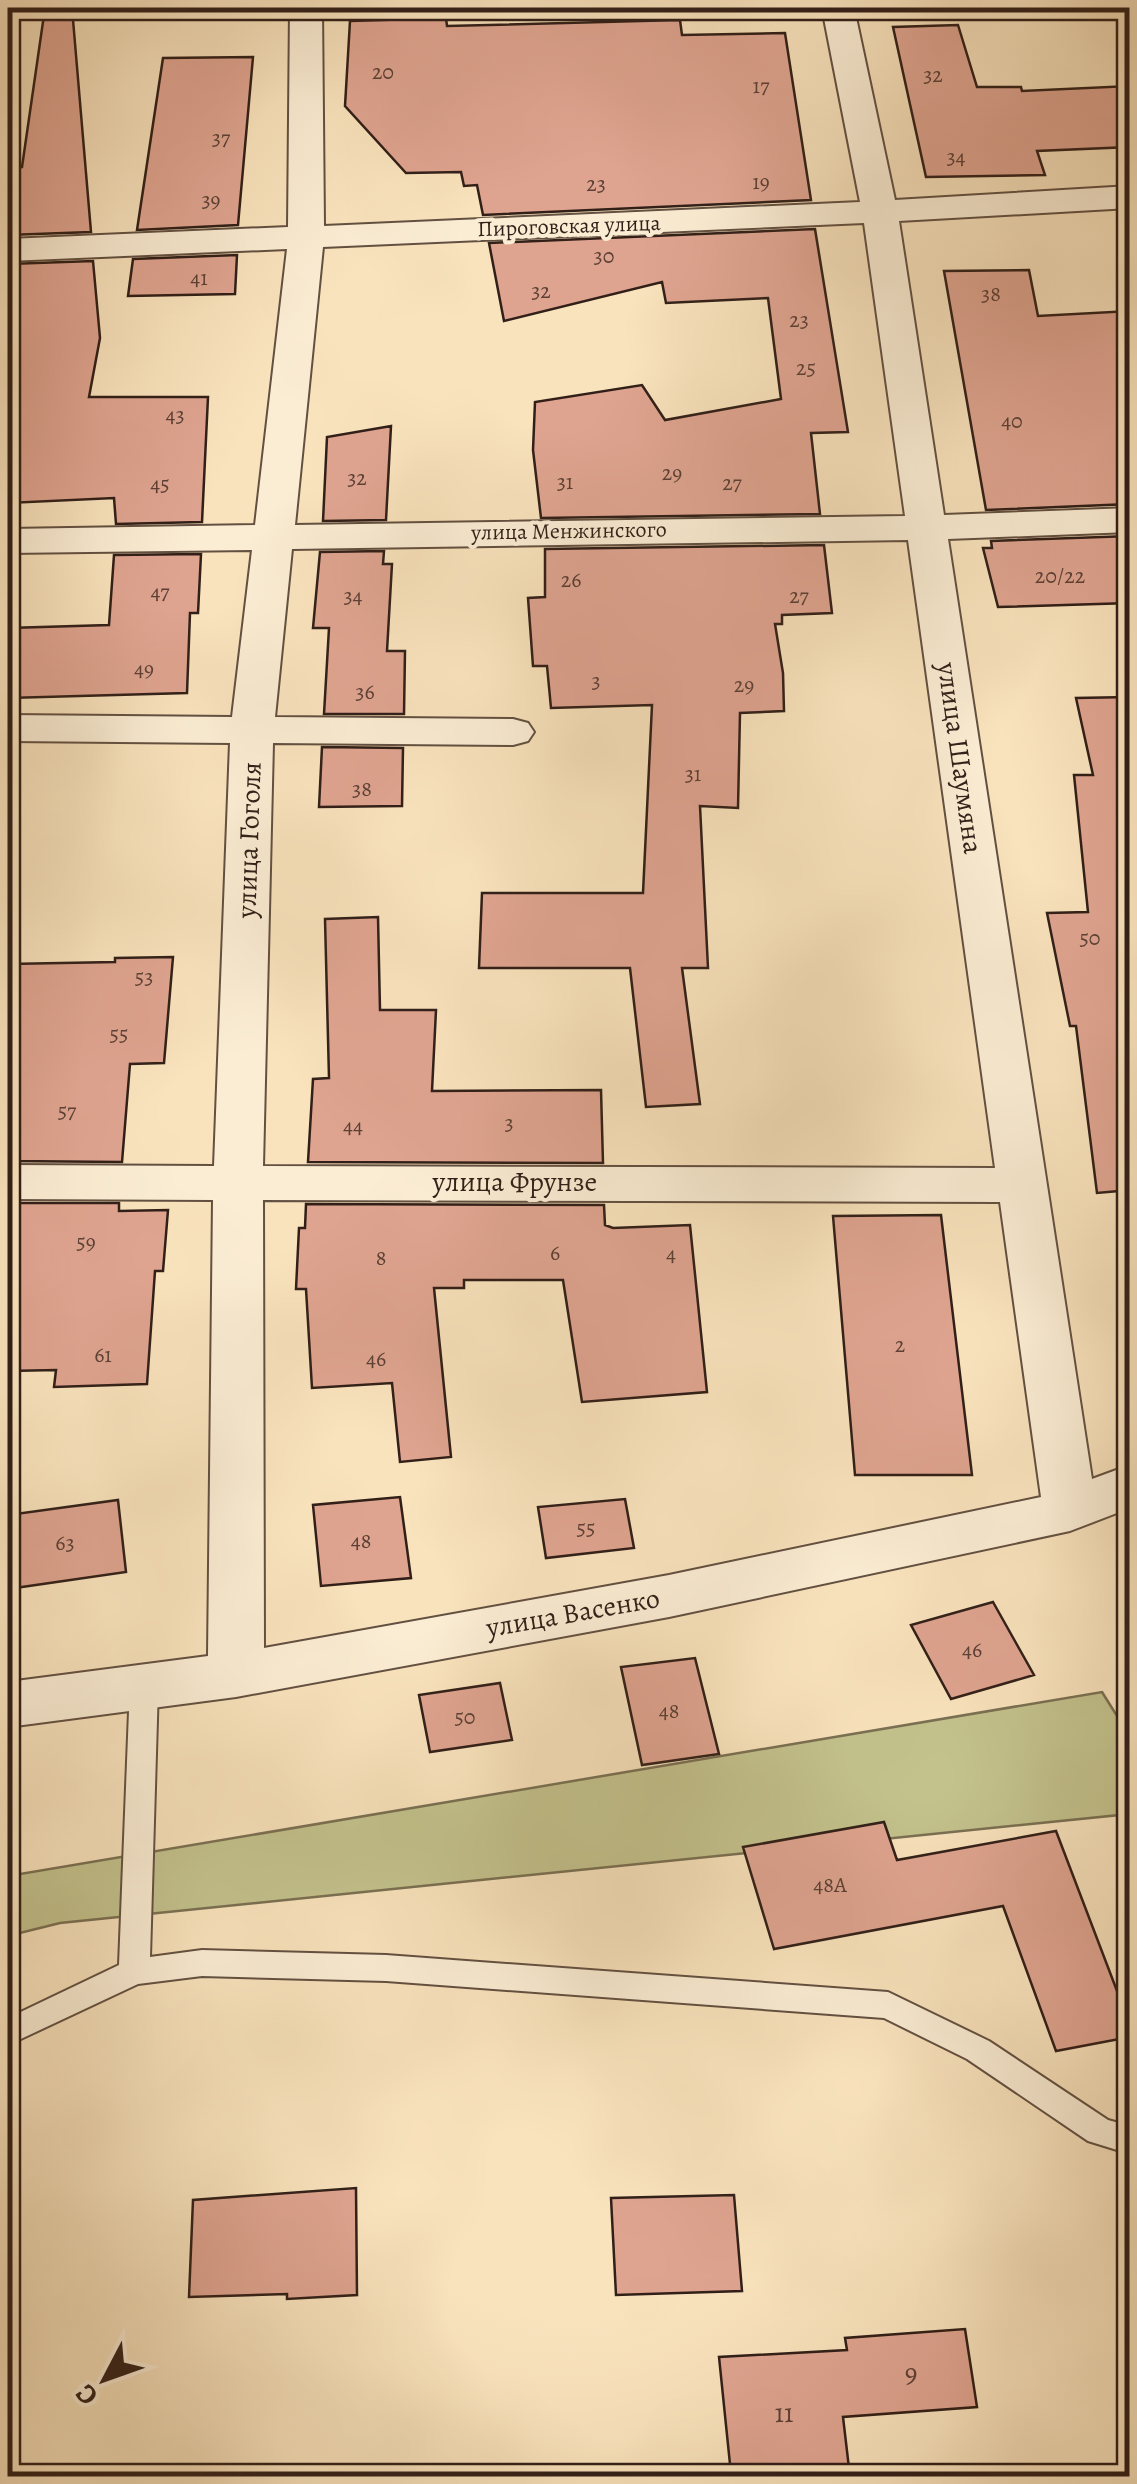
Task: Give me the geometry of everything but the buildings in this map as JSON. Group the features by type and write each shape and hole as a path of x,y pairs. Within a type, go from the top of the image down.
{"street":[{"name":"улица Гоголя","path":"236,1674 238,1181 252,732 306,237 306,8"},
{"name":"улица Шаумяна","path":"838,8 880,212 1070,1511"},
{"name":"Пироговская улица","path":"8,250 1130,198"},
{"name":"улица Менжинского","path":"8,541 276,534 926,528 1130,520"},
{"path":"8,728 512,732"},
{"name":"улица Фрунзе","path":"8,1182 1022,1185"},
{"name":"улица Васенко","path":"8,1704 236,1674 669,1596 1070,1511 1130,1485"}],"lane":[{"path":"134,1972 144,1686"},
{"path":"8,2032 134,1972 202,1963 386,1968 888,2005 978,2050 1099,2131 1130,2140"}],"shaded area":[{"path":"1102,1692 1129,1735 1129,1814 60,1923 8,1936 8,1876"}]}
